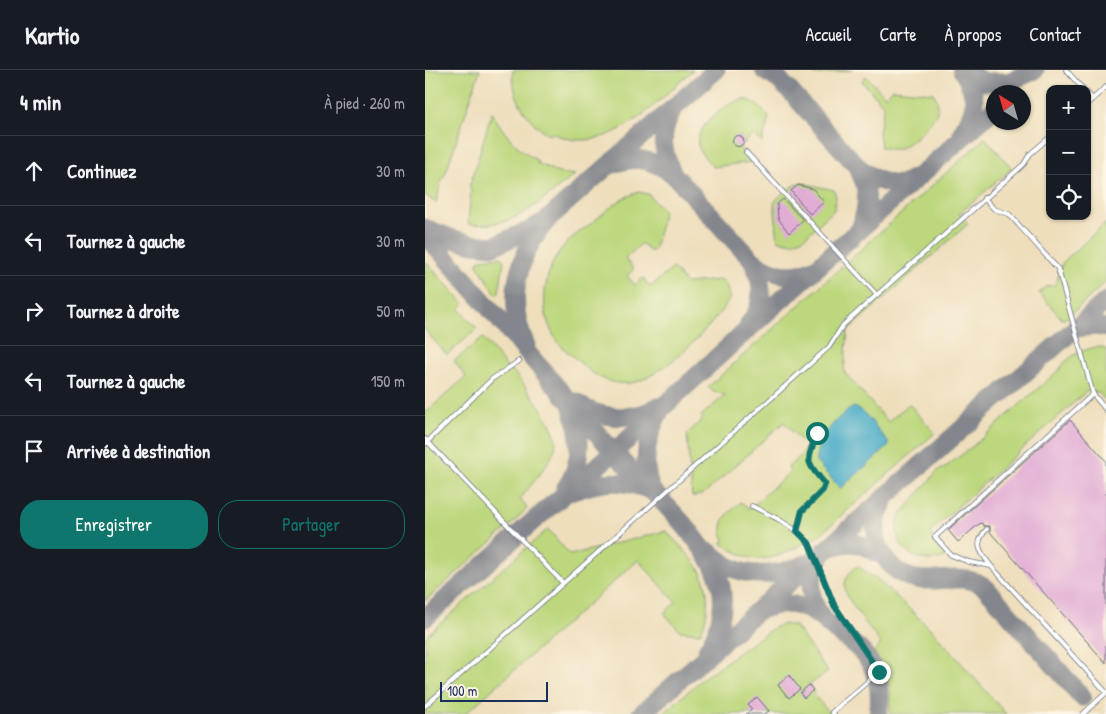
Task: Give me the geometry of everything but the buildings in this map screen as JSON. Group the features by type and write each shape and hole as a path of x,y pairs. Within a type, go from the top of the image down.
{"lane":[{"path":"1067,70 1080,85"},
{"path":"1093,99 1106,87"},
{"path":"425,706 829,347 843,325 1024,164 1030,154 1046,140"},
{"path":"746,152 876,294"},
{"path":"984,198 994,209 1009,214 1058,269 1093,394 1106,410"},
{"path":"519,360 492,379 426,442 563,583"},
{"path":"991,566 969,562 951,555 935,537 1093,394"},
{"path":"797,531 802,511 823,490 825,484 809,465 808,459 817,433 813,428"},
{"path":"751,506 797,531 809,543 834,605 879,672 832,712 834,714"},
{"path":"987,529 981,535 978,546 981,553 1106,693 1083,714"}],"green space":[{"path":"425,70 480,70 441,182 436,203 425,195"},
{"path":"513,70 693,70 663,98 629,124 611,134 592,139 573,139 552,133 550,135 534,123 522,108 518,99 513,80"},
{"path":"811,70 852,70 815,75"},
{"path":"866,76 885,96 893,89 933,93 936,97 938,107 935,116 905,146 895,149 881,147 879,132 884,106 862,81"},
{"path":"744,99 755,103 769,117 762,143 754,134 739,147 752,162 713,167 702,154 698,145 701,130 713,116 729,104"},
{"path":"492,112 511,140 538,161 537,163 559,173 575,175 538,204 513,218 485,224 468,224 471,190 469,188"},
{"path":"985,138 1012,168 959,214 968,224 848,330 844,372 888,422 909,404 935,433 815,539 813,536 787,552 765,559 748,557 721,543 724,541 722,528 727,515 741,502 749,509 790,472 788,467 802,455 806,446 784,422 704,494 692,497 687,434 703,419 701,416 725,395 713,392 708,387"},
{"path":"802,183 834,190 836,197 834,210 804,238 792,243 778,240 774,203 787,190"},
{"path":"639,192 648,194 664,211 653,251 649,251 642,243 625,259 634,269 627,276 635,285 643,278 650,287 673,268 686,283 719,280 725,282 730,298 712,322 687,349 672,361 644,379 631,383 616,383 595,375 560,345 551,331 547,319 545,294 550,269 566,244 619,201"},
{"path":"1106,223 1106,282 1067,318 1062,319 1039,293 1047,286 1055,285 1063,262"},
{"path":"501,257 504,261 499,292 496,294 477,264 480,259"},
{"path":"425,261 464,304 459,309 477,329 447,355 425,330"},
{"path":"483,338 525,386 546,416 555,436 555,450 547,464 520,499 527,508 425,601 425,413 466,377 454,361"},
{"path":"1098,347 1106,349 1106,401 1098,392 1087,391 933,529 931,533 934,542 947,556 928,560 907,551 902,546 897,532 899,517 938,470 943,469 973,446 1071,357 1082,351"},
{"path":"548,529 570,555 666,531 695,563 704,579 707,607 704,625 700,633 680,631 664,613 676,602 638,560 465,714 425,714 425,637"},
{"path":"858,566 872,577 874,576 932,630 1006,714 890,714 890,687 872,653 881,644 855,608 845,589 845,582 848,576"},
{"path":"784,624 795,626 828,672 809,685 814,695 830,714 663,714 702,679 773,628"}],"water":[{"path":"854,407 863,412 888,442 889,446 841,488 816,462 816,455 828,430 841,416"}],"taxiway":[{"path":"526,345 516,312 516,295 522,262 538,232 549,218 716,70"},
{"path":"764,70 779,80 790,91 856,165 864,182 867,197 860,230"},
{"path":"962,70 971,87 974,101 971,115 962,132"},
{"path":"962,70 984,82 1009,82 1035,70"},
{"path":"672,111 665,127 663,142 666,158 673,174"},
{"path":"425,618 532,522 614,452 986,116"},
{"path":"611,165 636,159 658,165 673,174 752,260 759,265 774,272 789,275 813,269"},
{"path":"857,166 872,177 883,182 901,184 916,177"},
{"path":"425,228 453,239 493,246 542,223"},
{"path":"425,234 613,451 669,508 696,539 707,555 716,571 722,591 720,622 707,650"},
{"path":"749,324 758,309 761,292 759,276 752,260"},
{"path":"641,714 1106,301"},
{"path":"1075,328 1096,326 1106,328"},
{"path":"575,402 594,412 615,416 637,415 657,407"},
{"path":"565,489 575,470 579,450 578,429 572,408"},
{"path":"651,490 646,461 648,441 659,413"},
{"path":"573,491 611,482 630,484 650,490"},
{"path":"884,501 878,514 877,540 882,553 894,568 906,576 919,579 961,579 974,581 986,588 1082,697"},
{"path":"878,714 879,690 872,666 857,647 830,626 823,618 816,608 812,595 812,584 814,572 821,556 824,552 835,546 853,543 884,556"},
{"path":"709,552 728,566 747,573 777,573 806,564"},
{"path":"760,610 777,605 793,605 807,609 822,618"}],"route":[{"path":"817,433 808,459 809,465 825,484 823,490 802,511 797,531 809,543 834,605 879,672"}]}
